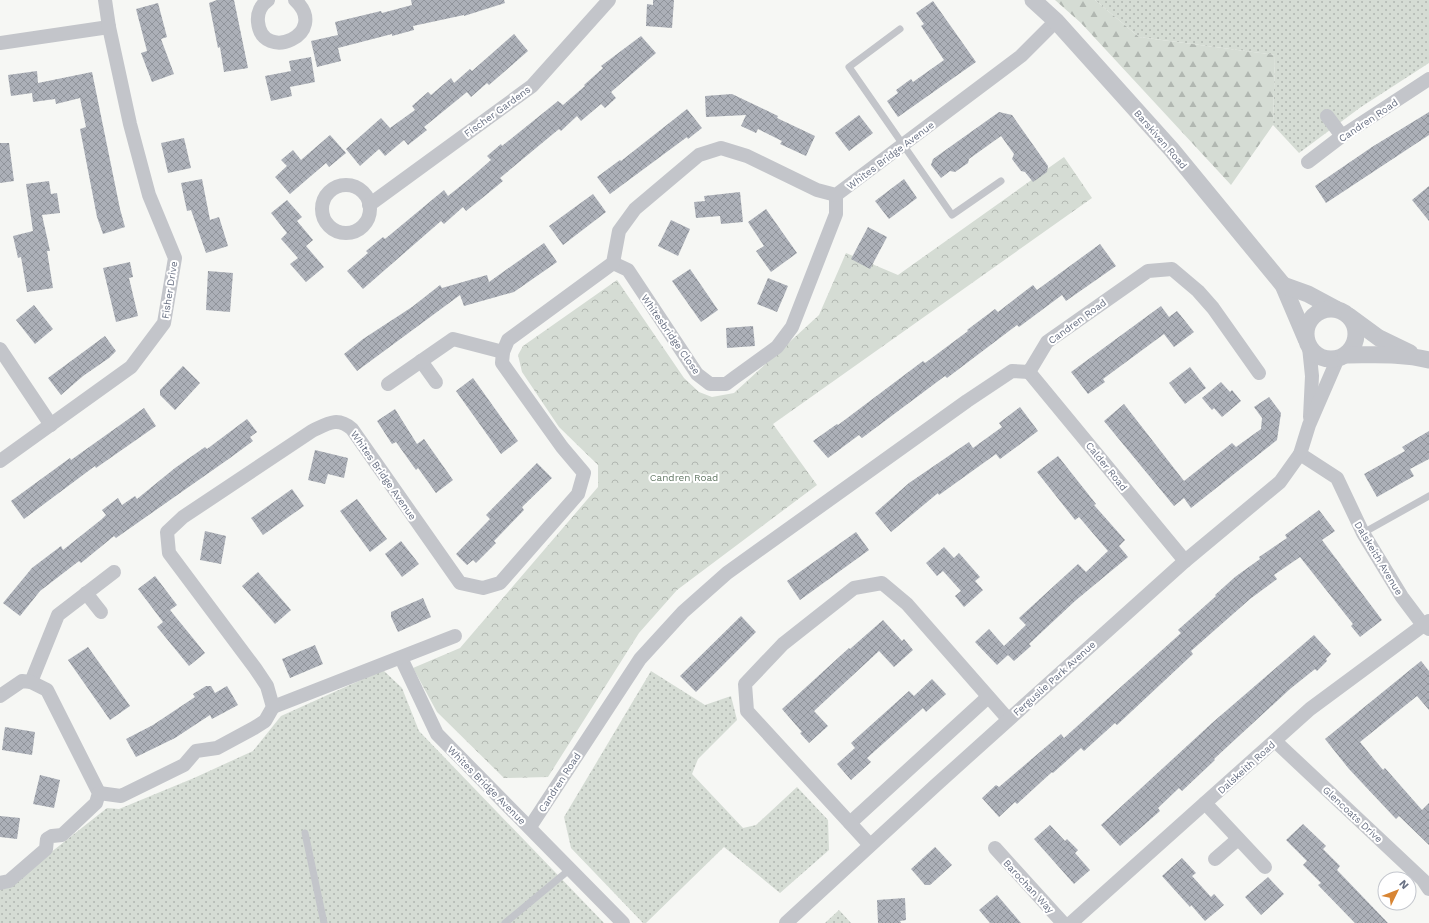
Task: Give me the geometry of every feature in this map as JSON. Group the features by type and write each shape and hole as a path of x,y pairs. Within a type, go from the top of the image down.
{"street":[{"name":"Fisher Drive","path":"0,460 51,425 131,366 164,323 174,258 149,195 130,124 109,27 105,0"},
{"path":"268,0 260,8 258,23 265,36 278,43 293,40 303,29 305,14 296,0"},
{"name":"Fischer Gardens","path":"369,205 532,86 609,0"},
{"name":"Barskiven Road","path":"1033,0 1056,21 1172,150 1283,284 1308,343"},
{"name":"Whites Bridge Avenue","path":"614,263 619,231 635,209 698,155 721,148 747,156 817,190 836,195 1021,56 1056,21"},
{"path":"0,43 109,27"},
{"name":"Candren Road","path":"1308,162 1342,136 1429,80"},
{"path":"1327,116 1342,136"},
{"name":"Whitesbridge Close","path":"614,263 628,270 697,374 710,384 726,384 777,347 792,327 836,214 836,195"},
{"path":"388,384 453,339 503,352 508,340 614,263"},
{"name":"Candren Road","path":"530,827 640,660 683,612 727,573 967,401 1012,371 1029,372 1047,342 1148,271 1172,270 1198,291 1213,308 1259,373"},
{"name":"Barskiven Road","path":"1283,284 1308,294 1342,312"},
{"path":"1320,311 1342,312 1379,338 1423,358 1376,354 1342,356 1330,359 1322,357 1308,343 1308,323 1313,316 1320,311"},
{"path":"1342,312 1355,324 1356,332 1354,345 1342,356"},
{"name":"Ferguslie Park Avenue","path":"1308,343 1312,376 1309,425"},
{"path":"0,349 51,425"},
{"name":"Whites Bridge Avenue","path":"273,707 267,686 255,668 170,553 168,532 183,517 312,431 333,422 345,422 352,429 460,583 483,588 500,583 578,494 584,473 562,447 502,363 503,352"},
{"name":"Ferguslie Park Avenue","path":"786,923 1008,719 1185,561 1280,482 1300,454 1309,425 1342,356"},
{"path":"421,361 436,382"},
{"name":"Calder Road","path":"1029,372 1185,561"},
{"name":"Dalskeith Avenue","path":"1300,454 1337,478 1363,533 1402,597 1427,625"},
{"path":"31,682 58,614 114,572"},
{"path":"870,845 746,711 745,684 783,644 854,588 882,583 907,604 1008,719"},
{"path":"86,593 101,612"},
{"name":"Dalskeith Road","path":"1071,923 1310,709 1427,625"},
{"path":"99,793 122,796 184,765 196,751 217,748 254,728 265,721 273,707 455,636"},
{"name":"Whites Bridge Avenue","path":"401,658 437,734 530,827"},
{"path":"0,696 22,681 31,682 47,690 99,793 96,803 78,821 62,835 52,836 47,839 46,849 9,881 0,883"},
{"path":"850,823 988,697"},
{"name":"Glencoats Drive","path":"1275,741 1423,880 1429,889"},
{"path":"1205,803 1265,867"},
{"path":"530,827 569,870 623,923"},
{"path":"1215,859 1238,838"},
{"name":"Barochan Way","path":"995,848 1063,923"}],"lane":[{"path":"900,29 849,67 952,215 1001,181"},
{"path":"1363,533 1429,496"},
{"path":"305,833 324,923"},
{"path":"506,923 569,870"}],"green space":[{"path":"1055,0 1095,0 1139,37 1275,55 1273,125 1231,185 1081,23"},
{"path":"1095,0 1429,0 1429,63 1361,107 1299,153 1273,125 1275,55 1139,37"},
{"name":"Candren Road","path":"1064,157 1092,198 773,424 817,485 677,590 639,633 548,777 504,778 437,712 413,668 460,648 598,487 598,465 559,427 522,372 518,355 523,346 617,280 684,378 699,392 712,397 734,393 819,315 846,253 898,275"},
{"path":"383,670 402,688 419,731 604,923 0,923 0,888 7,887 107,808 119,809 194,778 253,751 281,716"},
{"path":"651,671 705,705 731,696 737,720 698,759 692,774 743,828 756,825 797,787 828,820 829,850 780,893 724,847 646,923 643,923 571,848 564,817"},
{"path":"839,910 851,923 825,923"}],"building":[{"path":"217,0 234,0 248,68 224,72 220,47 218,48 209,3"},
{"path":"411,0 504,0 505,3 464,16 413,26 414,30 392,36 392,34 338,48 341,61 317,67 311,41 338,35 335,22 381,11 382,13 412,5"},
{"path":"653,0 674,0 672,28 646,26 647,4 653,5"},
{"path":"933,1 976,62 898,117 887,101 898,93 896,90 911,79 913,82 944,60 921,26 924,24 916,13"},
{"path":"158,3 167,37 161,39 174,74 152,82 141,53 147,51 136,9"},
{"path":"514,34 528,51 489,85 487,83 471,97 467,92 424,127 427,130 408,145 404,140 385,156 379,149 360,166 346,149 381,118 390,128 415,110 412,106 428,92 431,95 451,78 454,83 470,69 472,71"},
{"path":"641,36 656,53 611,92 616,98 605,108 601,104 581,121 577,116 561,131 559,129 500,178 503,181 486,195 466,211 463,207 444,224 441,221 363,289 347,271 368,253 366,251 383,237 385,239 444,190 448,196 468,180 491,160 487,156 501,144 502,146 558,101 563,105 603,68 601,66"},
{"path":"311,57 315,82 290,87 292,96 271,101 265,76 291,71 289,61"},
{"path":"37,71 38,83 92,72 125,227 103,234 97,217 80,129 86,127 80,98 56,104 55,99 33,102 32,93 11,96 8,75"},
{"path":"732,94 815,136 806,156 780,144 782,141 758,129 756,133 741,126 746,115 706,117 705,96"},
{"path":"687,109 702,128 688,139 687,137 610,194 597,177 620,160 621,161"},
{"path":"999,112 1012,115 1048,166 1047,172 1033,182 1025,172 1021,171 1012,159 1014,154 1001,136 969,159 968,163 955,172 950,171 941,178 931,165 933,159"},
{"path":"1429,112 1429,135 1326,203 1315,186 1372,147"},
{"path":"859,115 873,133 849,151 835,133"},
{"path":"330,135 346,153 329,167 326,163 290,194 275,177 287,166 281,160 293,150 301,160"},
{"path":"184,138 191,168 168,173 161,143"},
{"path":"0,143 9,143 14,181 0,183"},
{"path":"202,179 210,220 219,217 228,246 206,253 191,210 187,211 181,183"},
{"path":"904,179 917,198 889,219 875,201"},
{"path":"49,181 51,194 57,193 60,213 42,215 50,251 47,251 53,288 27,292 21,257 18,258 13,236 33,231 26,184"},
{"path":"1429,186 1429,221 1412,200"},
{"path":"740,192 743,222 721,224 720,216 696,218 694,202 705,201 704,196"},
{"path":"593,194 606,212 563,245 549,226"},
{"path":"287,200 302,217 297,221 313,240 306,246 324,267 306,282 290,264 298,258 281,239 287,233 271,213"},
{"path":"766,209 797,253 771,272 756,251 764,246 748,222"},
{"path":"671,220 690,229 678,256 658,246"},
{"path":"868,227 887,237 870,269 851,259"},
{"path":"544,243 557,262 514,292 464,306 460,295 357,371 344,354 363,339 412,307 440,285 442,288 487,275 489,282"},
{"path":"1100,244 1116,266 1066,301 1062,295 1019,327 1017,325 947,378 945,376 862,438 859,435 828,458 813,441 837,424 838,425 923,361 925,363 995,309 998,312 1033,285 1037,290"},
{"path":"130,262 133,277 129,278 138,316 116,322 103,268"},
{"path":"690,269 718,310 701,322 672,281"},
{"path":"208,271 233,273 230,312 206,310"},
{"path":"768,278 788,286 777,312 757,304"},
{"path":"34,305 53,329 35,344 16,320"},
{"path":"1161,306 1169,317 1177,311 1194,332 1174,347 1164,334 1103,379 1105,382 1088,394 1071,372"},
{"path":"753,326 755,346 727,348 726,328"},
{"path":"105,336 116,351 61,395 48,378"},
{"path":"183,366 200,383 175,410 160,395 160,390"},
{"path":"1190,367 1206,388 1185,404 1169,383"},
{"path":"473,378 518,441 501,454 456,391"},
{"path":"1221,382 1230,392 1232,390 1241,401 1222,417 1214,408 1212,410 1202,398"},
{"path":"1269,397 1281,413 1277,440 1191,508 1184,498 1174,506 1104,421 1124,404 1184,481 1232,443 1236,447 1261,429 1262,418 1254,407"},
{"path":"1020,407 1038,431 1000,459 996,454 939,495 938,493 891,532 875,513 909,483 969,442 973,448 1002,427 999,423"},
{"path":"144,408 156,426 96,468 95,466 24,519 11,501 70,458 71,460"},
{"path":"395,409 417,444 424,439 453,480 436,493 418,468 416,470 396,442 392,444 377,421"},
{"path":"247,419 257,432 250,437 253,441 116,538 114,536 81,563 79,561 40,591 20,616 3,603 32,568 61,546 63,550 102,519 106,515 102,510 118,498 122,505 135,496 137,499 175,468 205,447 207,449"},
{"path":"1429,431 1429,459 1410,469 1414,476 1377,497 1364,474 1405,451 1402,447"},
{"path":"315,450 348,458 344,478 328,474 325,484 308,480"},
{"path":"1058,456 1096,504 1094,505 1125,540 1119,546 1128,557 1075,601 1029,644 1031,646 1014,661 1008,655 997,665 975,642 989,629 1004,646 1026,625 1019,618 1078,564 1086,572 1108,551 1079,517 1075,520 1037,472"},
{"path":"537,463 552,478 522,507 524,510 494,541 496,543 476,563 473,560 467,565 456,554 490,519 486,515"},
{"path":"292,489 304,506 263,535 251,518"},
{"path":"357,499 387,539 370,552 340,511"},
{"path":"1319,510 1335,531 1322,540 1382,620 1360,637 1351,626 1353,624 1300,557 1274,575 1277,579 1250,599 1191,651 1193,654 1117,725 1115,723 1084,751 1081,748 1017,804 1015,802 999,817 982,798 996,785 999,787 1061,734 1064,738 1181,633 1178,630 1235,577 1260,559 1259,557 1287,538 1285,535"},
{"path":"205,531 226,536 221,564 200,560"},
{"path":"856,532 869,550 800,600 787,581"},
{"path":"401,541 419,564 402,577 385,554"},
{"path":"944,547 954,558 959,553 980,577 975,581 983,590 964,607 955,596 961,591 943,571 937,576 926,563"},
{"path":"258,572 291,610 275,624 242,586"},
{"path":"155,576 177,605 170,610 205,653 189,666 157,627 163,622 138,589"},
{"path":"423,598 431,617 398,632 391,617 391,612"},
{"path":"741,616 756,632 696,692 680,676"},
{"path":"883,620 902,641 904,639 913,650 894,667 879,651 814,711 828,726 809,743 800,733 802,732 782,709 849,648 850,649"},
{"path":"1314,635 1331,654 1326,659 1327,661 1317,671 1315,669 1290,689 1214,759 1215,760 1182,791 1179,788 1158,808 1160,811 1120,846 1101,825 1212,723"},
{"path":"315,645 323,664 290,678 282,659"},
{"path":"88,647 130,706 110,720 68,660"},
{"path":"1421,661 1429,671 1429,710 1417,696 1360,742 1383,770 1385,768 1422,810 1429,803 1429,845 1399,816 1396,819 1349,769 1325,739"},
{"path":"932,679 946,694 926,712 923,708 867,758 871,762 851,780 837,764 855,748 851,743 909,691 914,696"},
{"path":"206,686 211,686 215,693 227,686 238,705 212,719 210,715 175,738 136,757 126,739 153,725 195,697 193,694"},
{"path":"5,727 35,732 32,755 2,750"},
{"path":"40,775 60,780 54,808 33,804"},
{"path":"0,816 20,818 17,839 0,837"},
{"path":"1303,824 1326,846 1323,849 1340,866 1337,870 1388,923 1355,923 1318,885 1321,883 1303,865 1307,861 1286,840"},
{"path":"1050,825 1065,841 1067,839 1078,850 1075,853 1090,870 1074,884 1034,839"},
{"path":"935,847 952,865 930,885 925,885 911,869"},
{"path":"1182,858 1196,873 1192,876 1211,897 1214,894 1224,905 1205,921 1162,876"},
{"path":"1268,877 1284,894 1261,915 1245,897"},
{"path":"997,895 1021,923 990,923 979,910"},
{"path":"905,898 906,920 900,921 901,923 878,923 877,900"}]}
